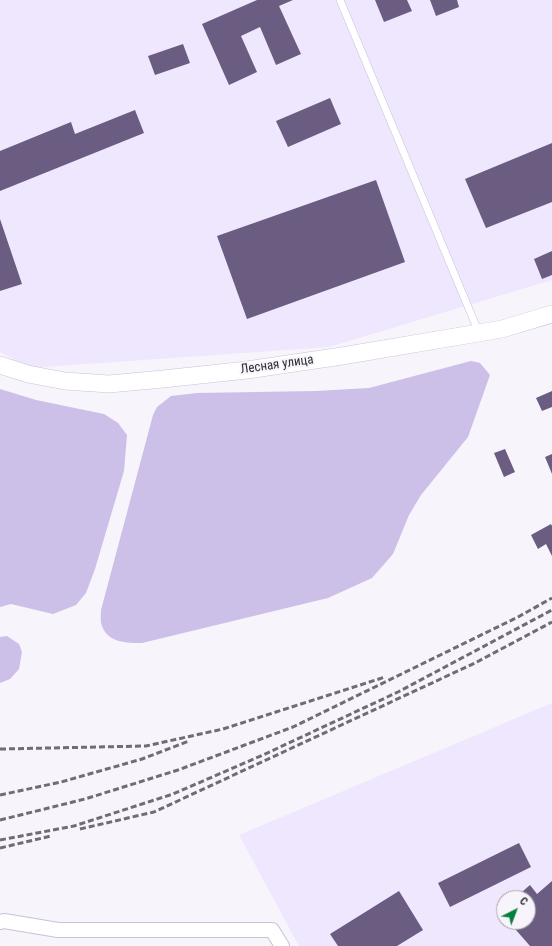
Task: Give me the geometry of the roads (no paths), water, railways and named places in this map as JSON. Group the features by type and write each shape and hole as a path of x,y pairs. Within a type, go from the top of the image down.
{"street":[{"name":"Лесная улица","path":"0,366 28,374 65,381 109,384 162,380 342,356 479,333 502,329 552,314"},
{"path":"0,922 10,922 58,930 272,930 282,946"}],"lane":[{"path":"340,0 479,333"}],"railway":[{"path":"0,820 85,799 178,770 293,727 518,617 552,598"},
{"path":"0,840 74,826 173,794 263,755 398,692 552,610"},
{"path":"80,829 154,812 475,663 552,622"},
{"path":"0,749 146,746 223,729 385,677"},
{"path":"0,795 61,782 142,759 189,741"},
{"path":"0,848 51,836"}]}
